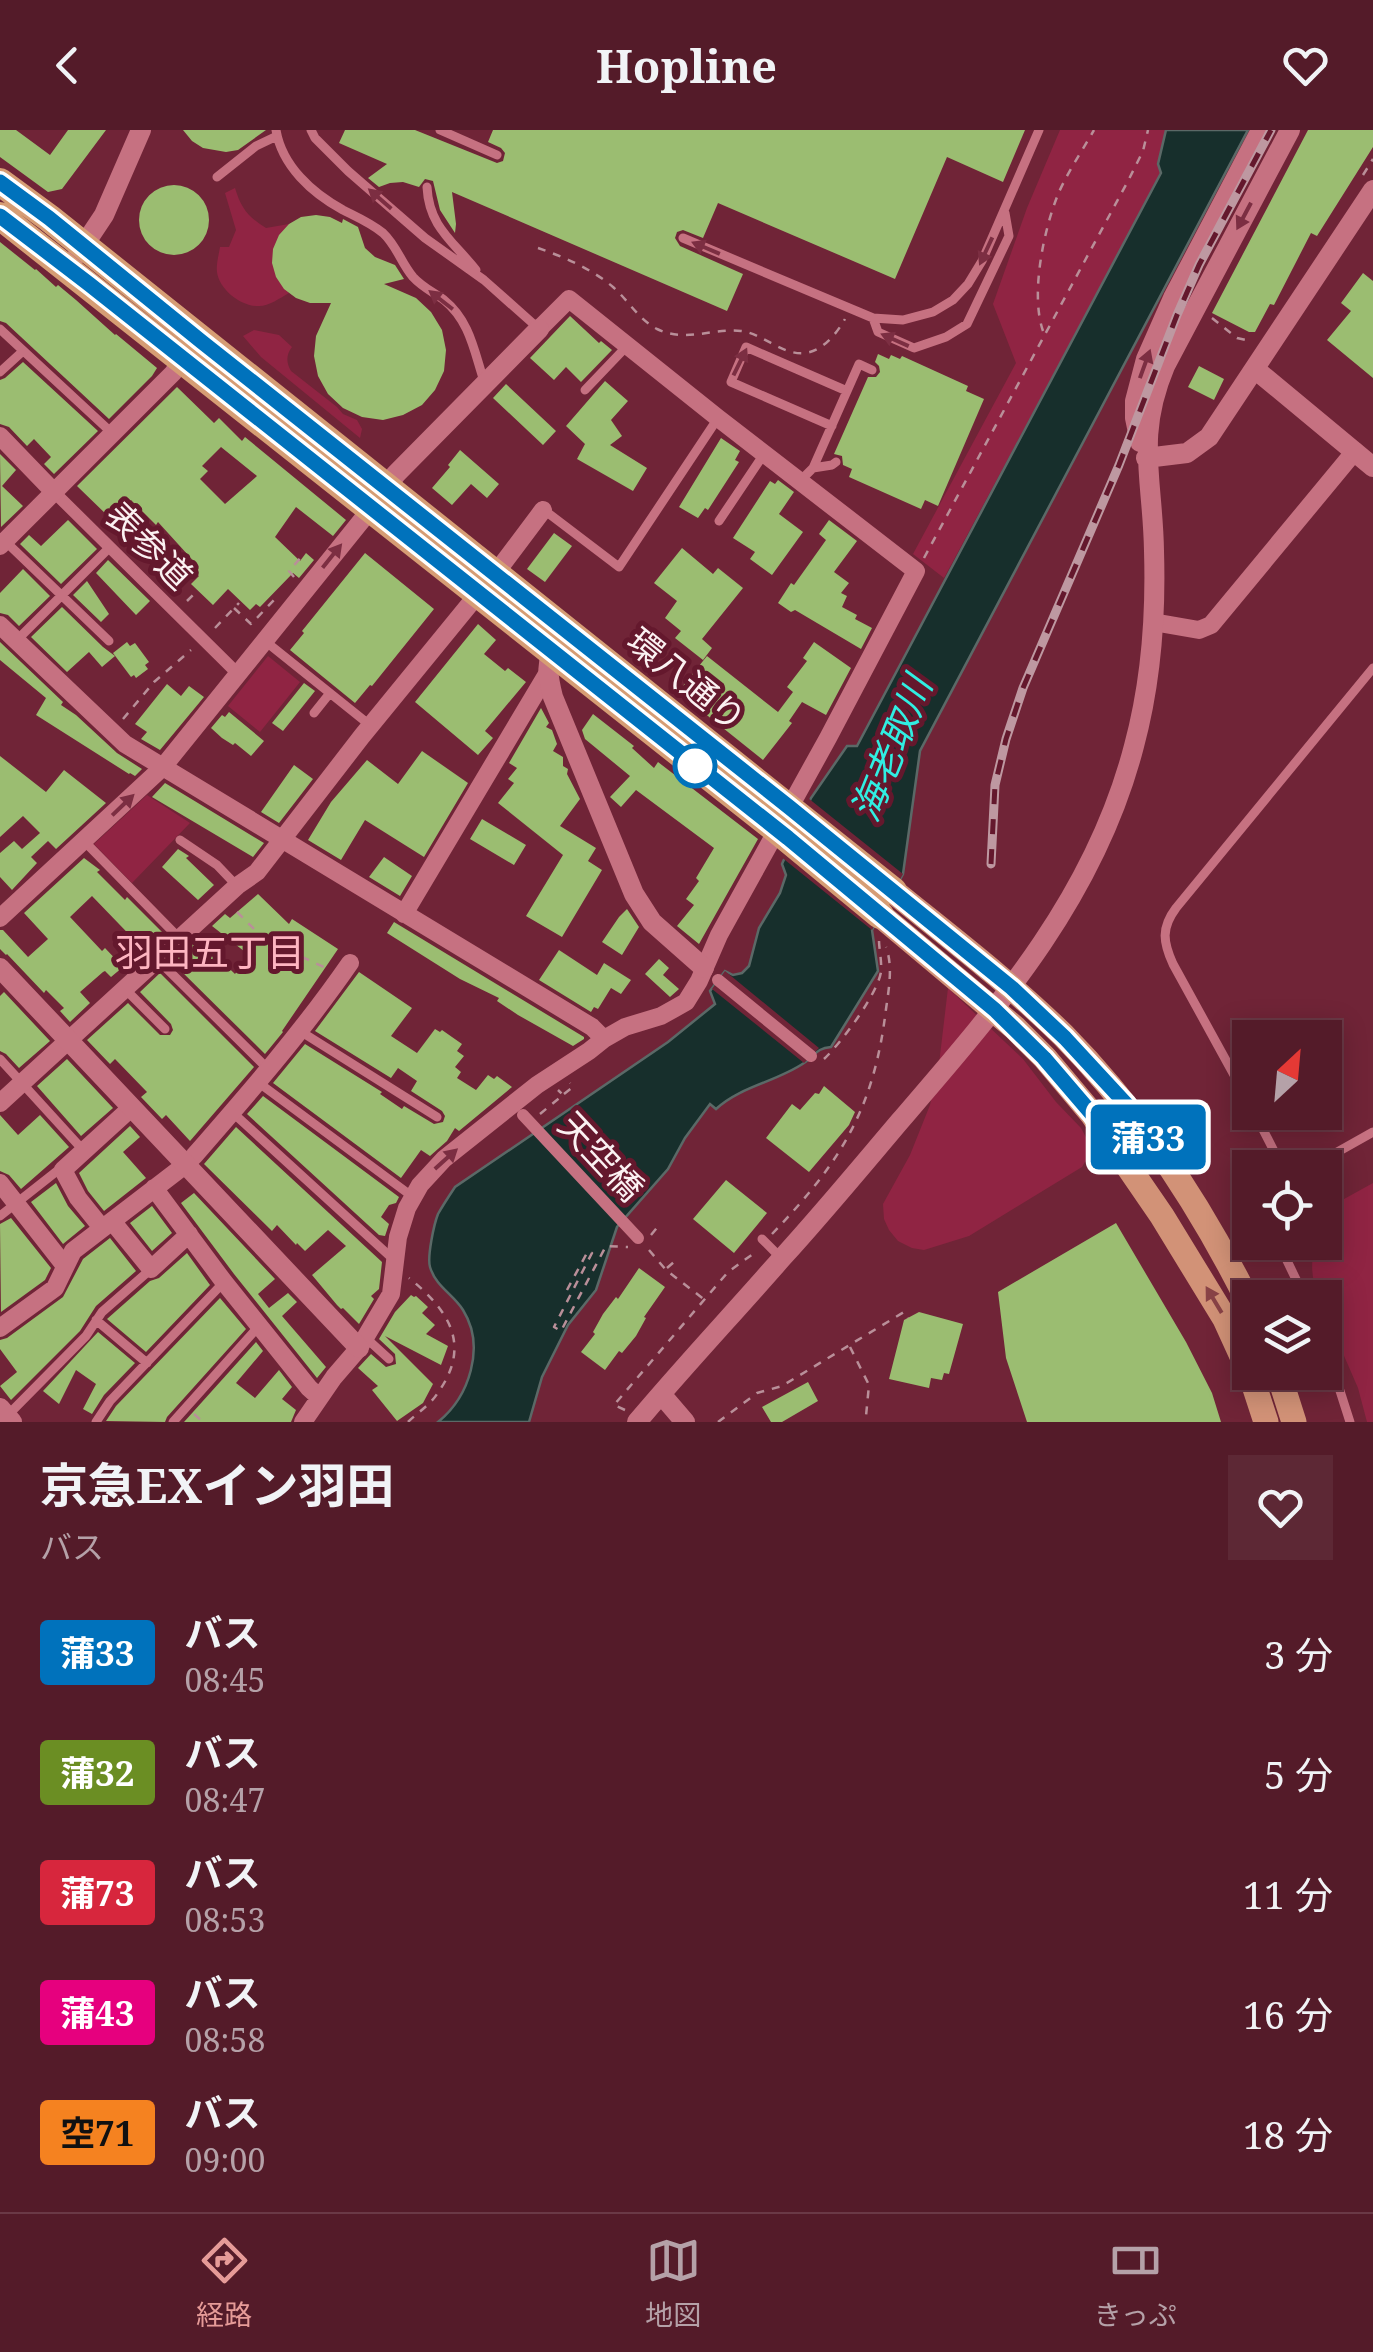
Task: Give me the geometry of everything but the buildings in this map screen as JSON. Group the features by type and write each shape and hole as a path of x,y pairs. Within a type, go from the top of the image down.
{"highway":[{"name":"環八通り","path":"0,182 183,360 378,497"},
{"name":"環八通り","path":"0,216 76,256 184,325 378,497 487,584 555,653 788,823 884,912"}],"main road":[{"name":"環八通り","path":"884,912 1012,988 1065,1038 1126,1104 1191,1197 1236,1280"},
{"name":"環八通り","path":"884,912 995,1010 1044,1058 1092,1114 1225,1319 1251,1376 1266,1422"},
{"path":"1284,1390 1294,1422"}],"street":[{"path":"76,256 112,200 141,130"},
{"path":"1146,458 1135,418 1140,374 1173,298 1261,130"},
{"path":"634,1418 661,1394 782,1259 995,1010 1074,894 1098,847 1116,804 1144,706 1153,622 1154,546 1146,458 1149,416 1165,366 1290,130"},
{"path":"1146,458 1186,453 1210,438 1373,190"},
{"path":"0,918 163,767 378,497 569,300 764,454 806,475 916,571 788,823 719,934 711,974 700,981 686,1002 660,1016 624,1026 537,1085 444,1159 420,1185 407,1208 398,1237 391,1294 363,1343 303,1422"},
{"path":"2,544 183,360 190,340 184,325"},
{"path":"1256,370 1373,467"},
{"path":"0,436 54,492"},
{"path":"1153,622 1198,630 1211,625 1355,452"},
{"name":"表参道","path":"54,492 206,637 238,674"},
{"path":"0,1103 231,892 258,872 544,510"},
{"path":"0,625 124,744 592,1028 604,1039"},
{"path":"404,914 555,653"},
{"path":"555,653 571,742 634,894 652,922 811,1056"},
{"path":"0,968 185,1166 363,1343"},
{"path":"0,1328 55,1288 73,1251 185,1166 264,1077 345,970"},
{"path":"131,1108 63,1170 78,1198 151,1269 189,1234"},
{"name":"天空橋","path":"529,1116 640,1241"},
{"path":"0,1183 65,1266"},
{"path":"154,1188 224,1282 320,1397"},
{"path":"661,1394 686,1422"}],"lane":[{"path":"311,130 314,138 348,172 539,329"},
{"path":"440,130 497,155"},
{"path":"683,238 873,318 904,320 933,312 953,300 982,261 1039,130"},
{"path":"217,176 277,133 293,169 315,192 384,234 416,281 460,317 485,384"},
{"path":"428,187 428,206 435,223 484,280"},
{"path":"873,318 878,332 914,348 946,337 967,324 1009,236 1004,210"},
{"path":"0,329 113,434"},
{"path":"585,390 628,346"},
{"path":"832,426 731,382 746,347 847,391"},
{"path":"0,372 23,351"},
{"path":"806,475 859,364 872,370"},
{"path":"544,510 619,567 718,418"},
{"path":"719,521 764,454"},
{"path":"806,475 836,462"},
{"path":"2,544 108,641"},
{"path":"17,640 110,547"},
{"path":"265,641 370,726"},
{"path":"1232,1071 1173,964 1164,929 1189,891 1373,668"},
{"path":"314,713 330,693"},
{"path":"180,840 217,865 231,892"},
{"path":"84,841 180,939"},
{"path":"158,960 264,1077 413,1198"},
{"path":"125,990 165,1028"},
{"path":"300,1030 438,1117"},
{"path":"0,1059 83,1150"},
{"path":"232,1112 395,1260"},
{"path":"1341,1150 1373,1132"},
{"path":"0,1216 57,1170 63,1170"},
{"path":"764,1241 782,1259"},
{"path":"6,1415 86,1336 102,1312 151,1269"},
{"path":"96,1422 110,1401 224,1282"},
{"path":"96,1320 147,1363"},
{"path":"173,1422 259,1326"},
{"path":"363,1343 389,1359"},
{"path":"1340,1390 1350,1422"}],"path":[{"path":"1044,334 1039,321 1038,289 1046,237 1057,198 1094,130"},
{"path":"920,564 1128,182 1148,130"},
{"path":"538,248 602,279 642,320 676,335 744,331 805,353 830,340 851,309"},
{"path":"1209,310 1212,318 1236,338 1251,341"},
{"path":"295,578 289,571 303,556"},
{"path":"234,608 252,624 284,590"},
{"path":"112,732 154,682 239,603"},
{"path":"231,892 265,940 320,964 345,970"},
{"path":"811,1056 821,1062 839,1044 872,993 881,972 884,912"},
{"path":"634,1418 614,1405 728,1272 752,1256 817,1185 849,1138 867,1100 879,1056 890,958 884,912"},
{"path":"529,1116 573,1087"},
{"path":"558,1090 562,1095"},
{"path":"640,1241 666,1270 705,1300"},
{"path":"567,1290 588,1251 592,1253 554,1327 561,1331 606,1246 638,1248 640,1241"},
{"path":"666,1270 674,1262"},
{"path":"718,1422 757,1394 782,1386 835,1358 904,1312 908,1318"},
{"path":"850,1346 869,1385 866,1416"}],"shaded area":[{"path":"1060,130 1166,130 1158,163 1162,172 944,578 913,554 1016,363 993,304"},
{"path":"235,188 246,211 266,228 289,224 276,277 289,293 267,305 252,306 238,300 226,290 217,272 220,247 229,247 236,230 225,193"},
{"path":"254,330 279,335 292,347 287,359 291,371 343,414 357,420 362,429 360,438 261,357 243,336"},
{"path":"268,656 300,682 260,732 228,706"},
{"path":"147,795 190,823 132,883 94,844"},
{"path":"948,988 1023,1059 1081,1128 1089,1143 1089,1155 1082,1167 969,1236 924,1250 898,1241 884,1219 883,1204 910,1155 930,1105"},
{"path":"1373,1183 1373,1422 1367,1422 1342,1351 1342,1280 1313,1277 1313,1260 1342,1260 1342,1200"}],"water":[{"name":"海老取川","path":"1166,130 1248,130 920,751 903,874 872,930 878,971 831,1047 716,1109 710,1104 668,1169 617,1227 596,1290 568,1325 542,1377 529,1422 438,1422 466,1385 473,1340 463,1310 436,1280 430,1267 438,1214 455,1187 668,1042 715,1004 710,991 725,971 733,975 749,966 759,928 786,875 782,864 811,798 847,746 857,746 1161,173 1158,164"}],"pier":[{"path":"808,798 903,874 872,930 780,856"},
{"path":"725,971 819,1048 804,1063 712,989"}],"railway":[{"path":"991,864 995,785 1023,688 1199,265 1271,130"}],"bus line":[{"name":"蒲33","path":"0,182 1012,988 1065,1038 1126,1104 1149,1136 1120,1154 1044,1058 995,1010 788,838 0,216"}],"district":[{"name":"羽田五丁目","path":"210,951"}]}
